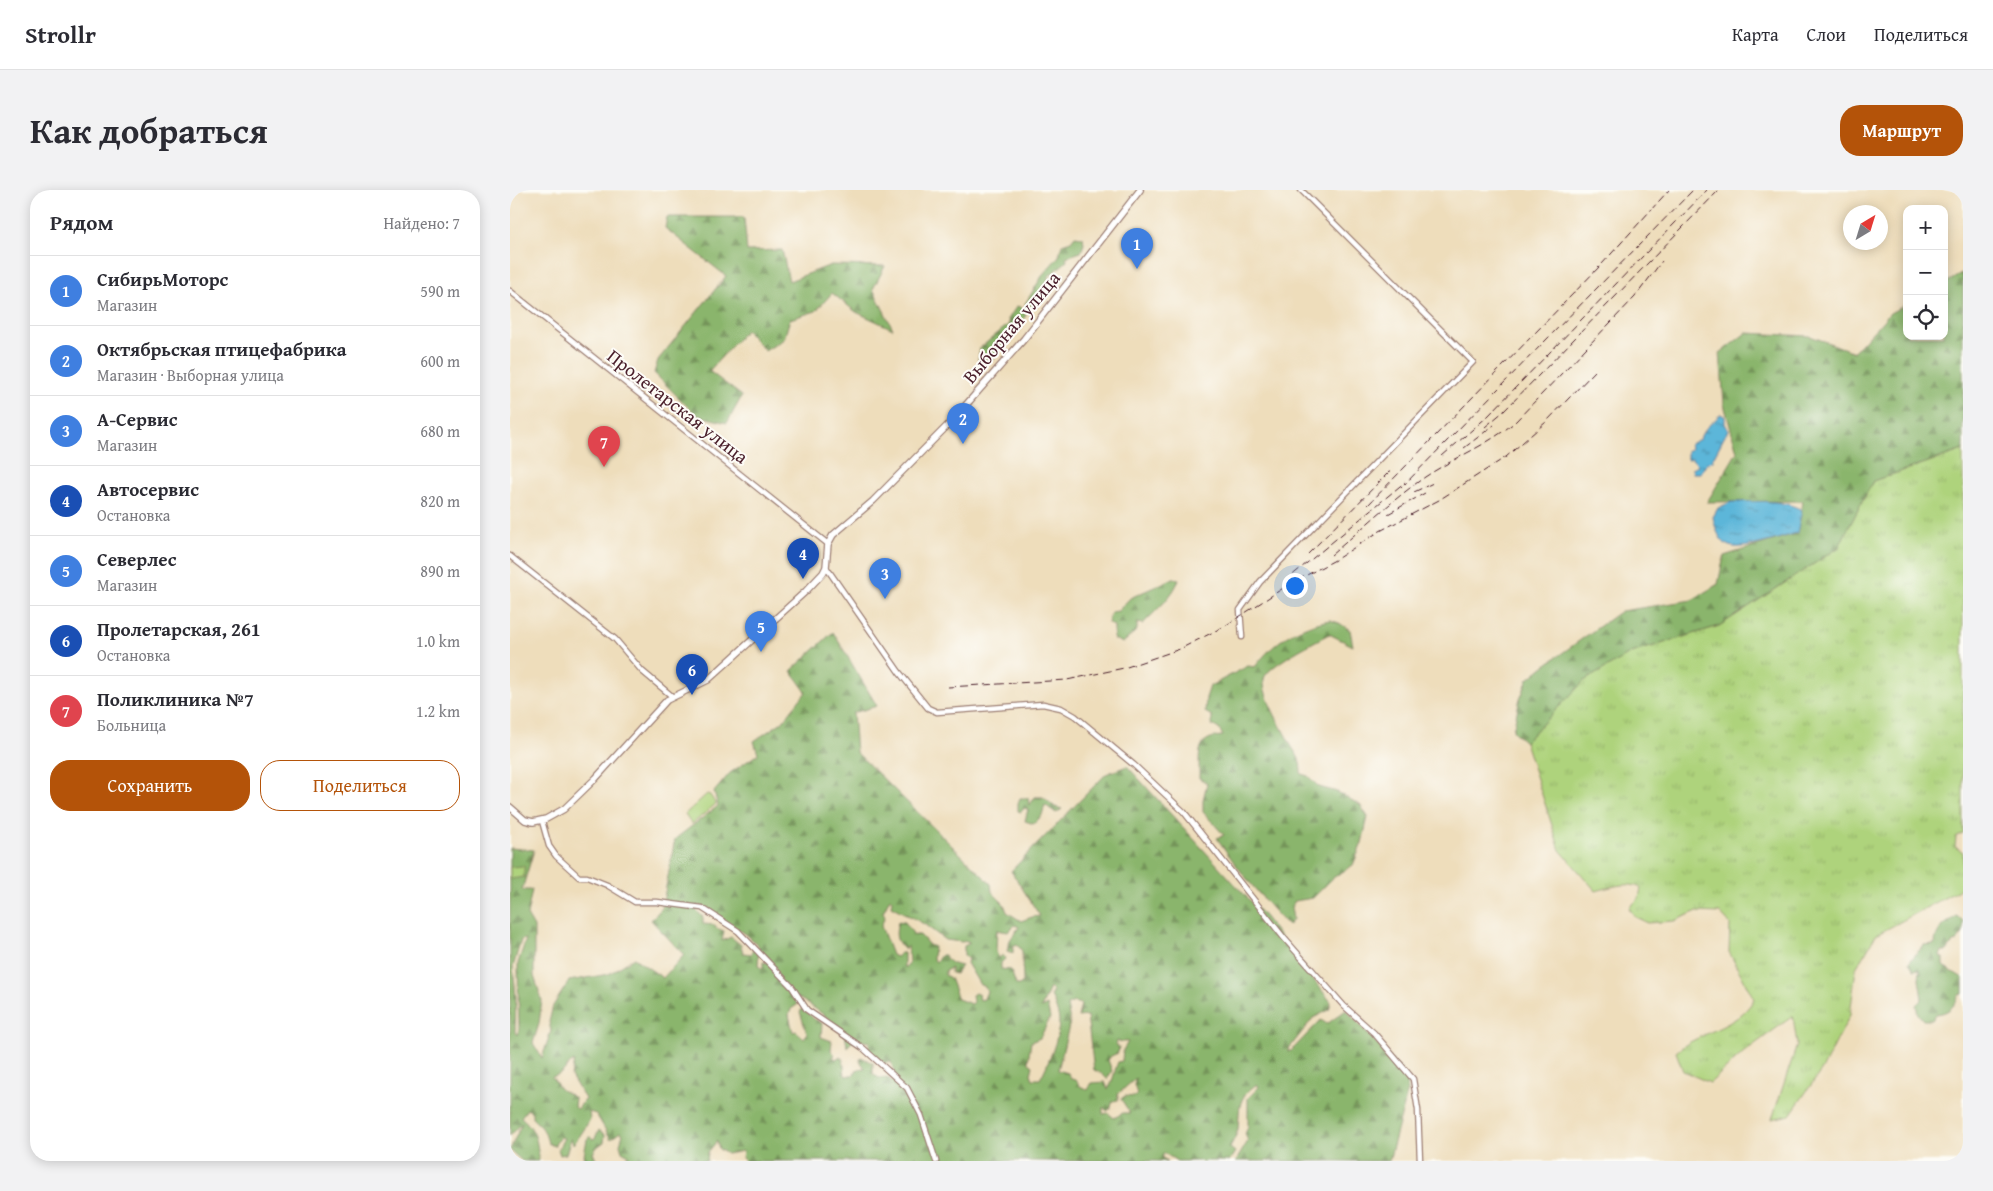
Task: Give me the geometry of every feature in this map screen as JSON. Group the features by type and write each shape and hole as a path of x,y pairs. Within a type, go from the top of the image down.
{"main road":[{"name":"Выборная улица","path":"828,544 838,530 873,501 951,422 1024,339 1140,190"},
{"path":"510,807 528,821 542,821 558,813 572,802 667,700 700,685 721,669 806,591 823,573 826,567 828,544"}],"street":[{"path":"1242,637 1240,610 1260,582 1473,362 1301,190"},
{"name":"Пролетарская улица","path":"510,291 828,544"},
{"path":"510,556 614,639 642,671 673,697"},
{"path":"826,567 899,672 928,708 937,712 1043,704 1061,708 1075,716 1134,765 1184,812 1284,938 1344,1006 1374,1033 1413,1079 1418,1110 1420,1161"},
{"path":"542,821 549,846 569,869 579,877 586,877 607,885 635,902 657,902 702,908 738,930 792,987 808,1010 863,1048 906,1088 921,1115 936,1161"}],"green space":[{"path":"667,217 744,217 747,251 782,250 789,281 831,265 885,266 873,289 893,329 856,312 832,293 816,311 790,319 784,339 765,351 746,330 709,371 742,396 727,423 696,415 654,373 658,360 726,276 665,228"},
{"path":"1075,236 1083,237 1084,244 1081,252 1066,257 1067,261 1049,276 1042,295 1030,307 1026,306 1025,304 1044,273 1059,256 1062,244 1071,241"},
{"path":"1963,273 1963,450 1873,481 1838,548 1719,626 1631,653 1584,681 1525,742 1513,731 1519,702 1528,679 1621,611 1692,600 1718,584 1724,556 1797,533 1803,501 1707,502 1737,452 1724,404 1720,353 1746,333 1810,336 1854,352 1890,313 1903,306 1903,340 1948,340 1948,282"},
{"path":"1017,306 1022,308 1026,316 1018,324 1013,338 995,350 998,354 994,359 978,360 980,348 1009,324 1008,319"},
{"path":"1963,450 1963,833 1956,837 1955,847 1963,852 1963,886 1876,935 1856,968 1850,1015 1823,1068 1790,1115 1772,1119 1797,1045 1793,1016 1744,1052 1710,1083 1683,1071 1676,1052 1683,1046 1736,1018 1749,1007 1754,999 1729,952 1730,924 1720,913 1695,912 1674,921 1648,923 1635,917 1629,908 1639,898 1641,888 1625,885 1596,891 1560,850 1525,742 1583,681 1631,653 1719,626 1838,548 1873,481"},
{"path":"1174,578 1179,579 1177,585 1158,609 1143,624 1137,623 1137,630 1123,643 1114,639 1114,626 1108,623 1111,612 1118,611 1130,598"},
{"path":"1330,620 1350,630 1353,646 1329,634 1292,654 1273,667 1264,679 1264,686 1273,711 1298,757 1301,774 1308,776 1319,787 1337,792 1360,805 1368,817 1362,843 1353,865 1333,878 1313,898 1295,901 1291,907 1293,919 1288,926 1233,861 1217,838 1224,835 1203,812 1203,800 1207,783 1199,778 1200,749 1207,740 1223,736 1219,729 1212,725 1212,716 1205,712 1206,698 1210,686 1248,666 1255,667 1270,650 1288,636 1307,626"},
{"path":"833,632 877,706 853,713 856,752 991,884 992,892 1004,904 1007,912 1021,921 1040,916 1011,871 1106,774 1127,766 1264,916 1331,1002 1329,1010 1313,1018 1287,1051 1291,1051 1321,1020 1327,1024 1346,1010 1404,1073 1408,1090 1389,1161 1236,1161 1248,1141 1245,1134 1248,1127 1248,1098 1259,1087 1257,1084 1246,1094 1241,1104 1237,1131 1230,1148 1235,1152 1229,1161 1177,1161 1164,1153 1162,1158 1168,1161 745,1161 742,1158 743,1151 727,1154 719,1149 717,1141 708,1152 707,1161 693,1161 690,1157 688,1161 678,1158 678,1161 625,1161 629,1155 622,1151 620,1144 623,1134 620,1132 611,1139 596,1114 589,1112 590,1119 580,1136 573,1144 571,1138 566,1154 560,1155 558,1149 564,1138 560,1137 554,1146 548,1143 542,1128 532,1118 532,1112 527,1109 521,1117 533,1132 538,1148 539,1161 522,1161 510,1150 522,1123 510,1136 510,848 534,850 522,890 532,890 527,915 534,927 534,976 542,1000 539,1024 533,1043 542,1058 551,1031 549,1022 553,1006 569,981 609,974 634,958 663,978 684,955 651,920 662,908 675,839 718,806 714,792 730,773 758,754 754,741 782,722 806,692 791,671","holes":["890,898 892,900 891,906 924,924 945,940 968,941 970,943 964,946 964,956 968,959 967,963 980,985 984,986 987,991 984,999 980,1000 979,995 975,993 972,995 973,1002 971,1004 958,999 950,978 945,975 945,971 951,968 951,973 956,974 961,966 951,963 945,955 941,955 936,962 933,958 934,947 929,945 920,935 914,935 905,922 898,922 897,940 904,949 908,946 909,964 904,968 904,953 896,957 892,955 881,926 885,916 883,912","698,905 746,934 758,945 768,963 763,962 763,969 758,966 759,949 754,948 751,954 743,953 741,945 731,937 722,941 724,931 716,928 715,925 703,924 703,917 696,910","1015,925 1019,927 1010,940 1007,951 1013,953 1013,946 1017,944 1022,951 1023,982 1019,985 1016,985 1011,970 1001,969 1001,963 1005,959 1003,955 999,958 996,952 997,930 1008,932","526,939 518,963 519,1029 517,1035 515,1032 516,997 513,967 521,940","1050,988 1053,991 1051,995 1058,1016 1059,1028 1040,1079 1033,1079 1031,1074 1033,1066 1028,1062 1031,1042 1040,1038 1050,1018 1047,1005 1041,1008","797,997 810,1005 845,1033 847,1047 854,1040 870,1042 868,1049 864,1049 884,1063 891,1062 897,1080 894,1082 887,1078 879,1078 873,1074 873,1063 861,1057 860,1061 865,1068 858,1069 853,1075 845,1076 843,1059 833,1057 835,1055 831,1050 832,1041 821,1037 822,1023 814,1019 803,1008 800,1012 807,1034 804,1038 796,1031 793,1032 789,1015 791,1009 797,1005","1074,1002 1081,1004 1078,1017 1087,1016 1094,1070 1101,1073 1107,1079 1112,1071 1108,1060 1111,1056 1118,1053 1117,1041 1128,1042 1123,1050 1122,1061 1118,1062 1108,1089 1105,1082 1091,1083 1088,1090 1080,1086 1076,1080 1071,1079 1068,1073 1058,1070 1070,1022 1067,1005","574,1061 571,1076 585,1099 578,1109 574,1107 575,1098 560,1089 552,1077 563,1072","1136,1078 1134,1085 1137,1094 1134,1097 1125,1096 1121,1099 1130,1113 1123,1113 1114,1118 1108,1113 1103,1114 1103,1107 1107,1111 1110,1109 1113,1101 1118,1100 1118,1094"]},
{"path":"707,794 710,795 716,804 692,824 685,814"},
{"path":"1035,797 1043,797 1055,807 1062,809 1056,813 1045,805 1042,815 1034,824 1025,821 1028,809 1024,808 1021,812 1018,811 1020,798 1028,798 1029,806"},
{"path":"524,866 524,877 510,879 510,867"},
{"path":"1957,916 1963,922 1963,933 1947,951 1942,951 1940,956 1943,958 1943,966 1963,978 1963,994 1959,995 1956,1002 1948,1010 1936,1014 1932,1020 1923,1020 1918,1014 1916,1005 1922,999 1919,979 1920,969 1914,970 1909,962 1924,945 1935,944 1939,931 1945,924"},
{"path":"599,1130 605,1135 604,1142 593,1153 597,1161 583,1161 587,1139 590,1136 592,1139 595,1138"}],"water":[{"path":"1720,414 1725,416 1725,424 1728,430 1711,462 1706,464 1701,473 1693,473 1692,468 1698,465 1692,459 1687,459 1687,451 1691,449 1690,444 1700,439 1703,431"},
{"path":"1731,502 1776,502 1794,506 1802,510 1797,533 1751,546 1733,547 1727,545 1719,536 1713,517 1718,508"}],"railway":[{"path":"1368,505 1602,264 1669,190"},
{"path":"1401,488 1693,190"},
{"path":"1442,456 1488,416 1707,190"},
{"path":"1485,427 1504,411 1719,190"},
{"path":"1331,555 1425,477 1495,437 1516,421 1635,297 1662,261"},
{"path":"948,687 1067,680 1124,668 1180,649 1225,626 1288,585 1335,560 1380,531 1439,500 1506,457 1546,422 1595,371"},
{"path":"1464,448 1494,425"},
{"path":"1308,554 1390,471"},
{"path":"1284,582 1405,482"},
{"path":"1414,492 1433,483"},
{"path":"1388,514 1425,493"}],"place":[{"name":"СибирьМоторс","path":"1137,269"},
{"name":"Октябрьская птицефабрика","path":"963,444"},
{"name":"Поликлиника №7","path":"604,467"},
{"name":"Автосервис","path":"803,579"},
{"name":"А-Сервис","path":"885,599"},
{"name":"Северлес","path":"761,652"},
{"name":"Пролетарская, 261","path":"692,695"}]}
